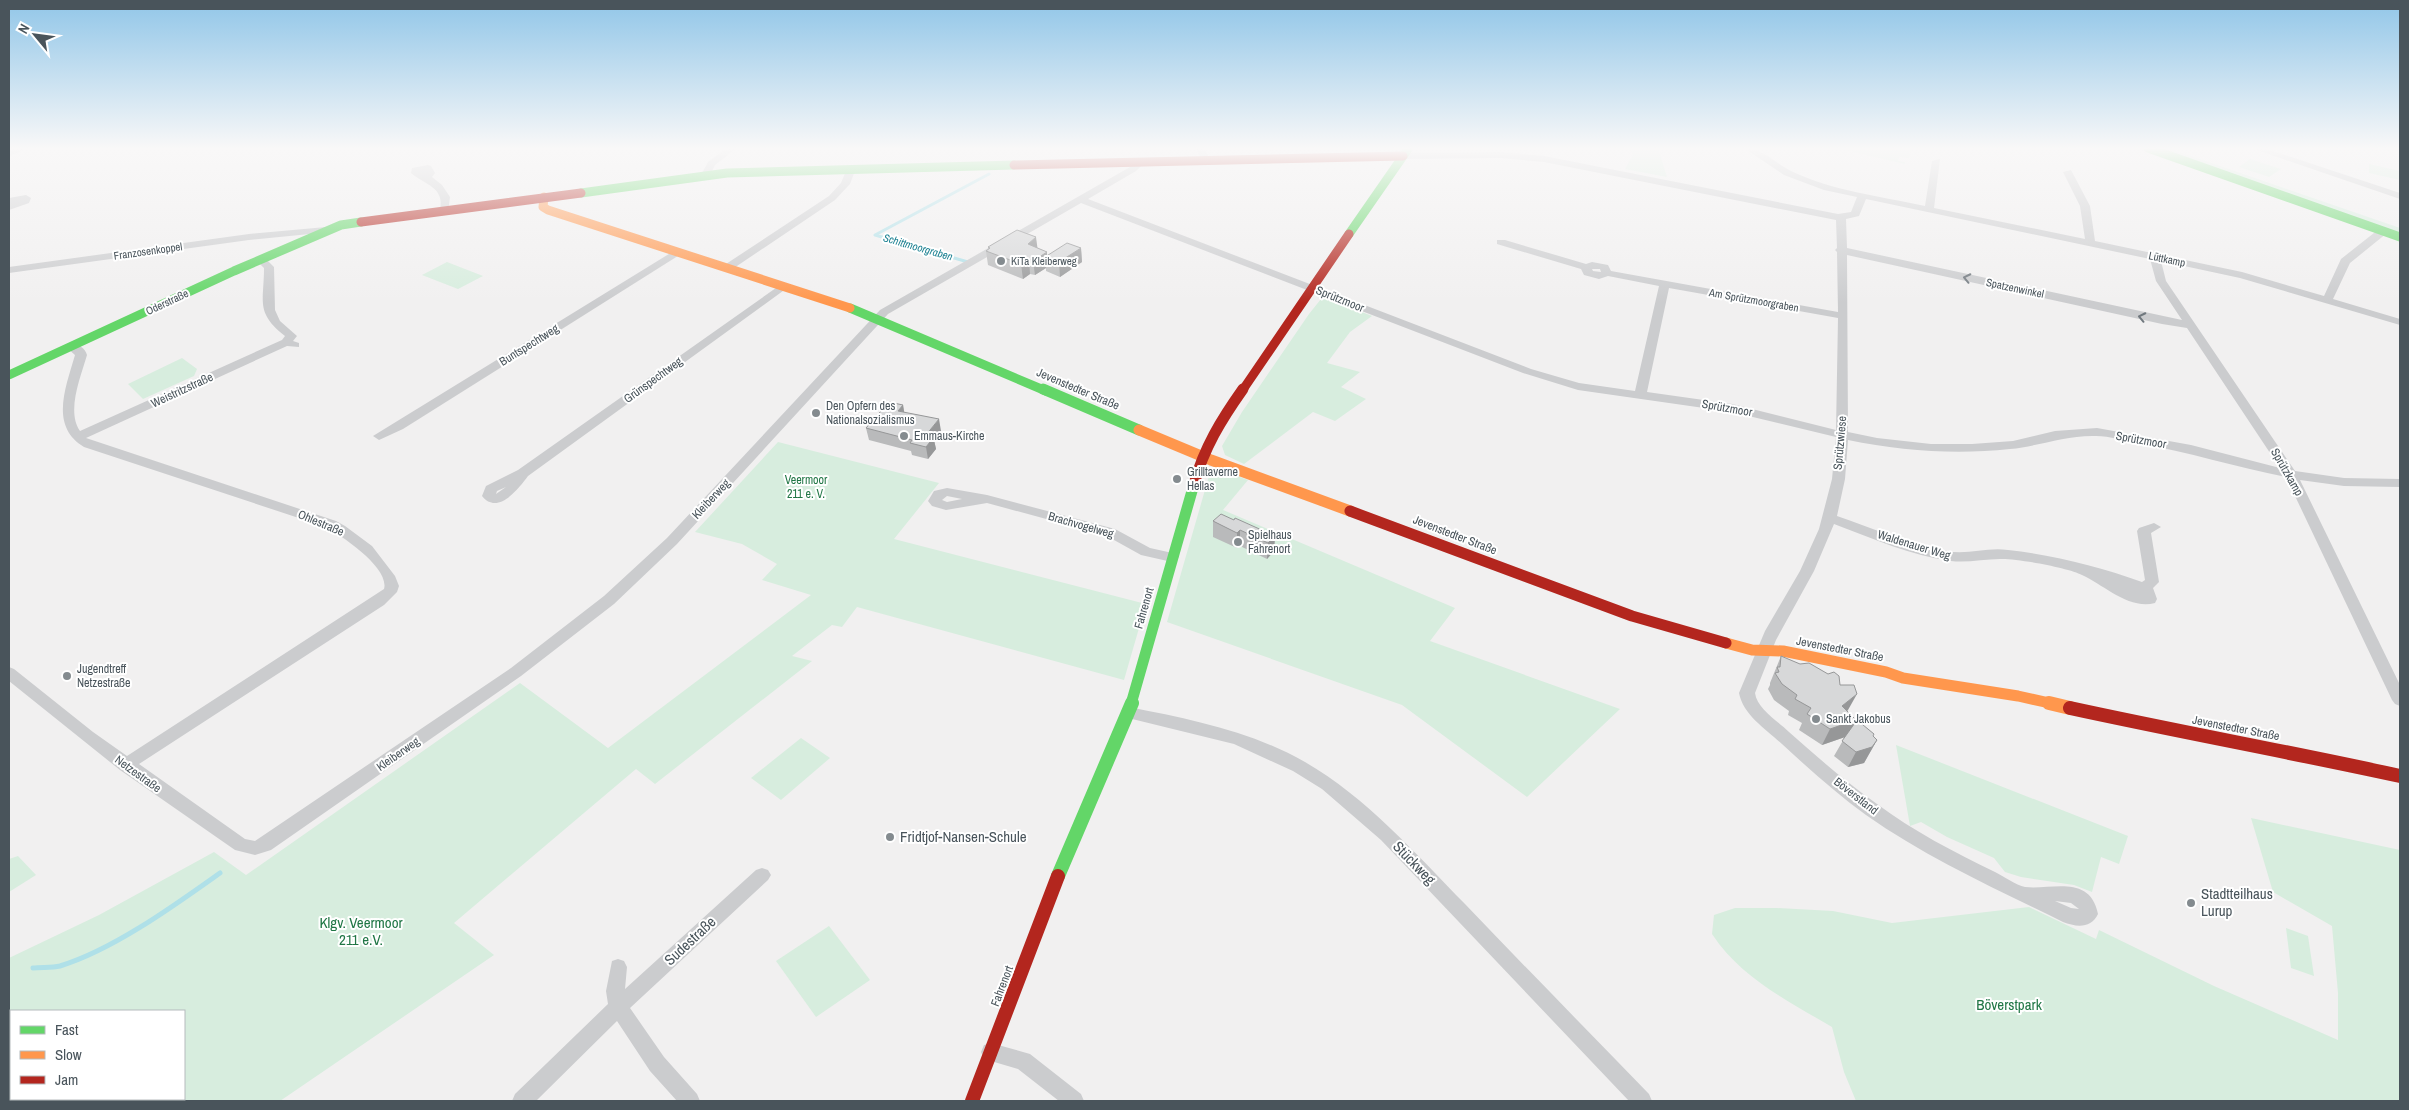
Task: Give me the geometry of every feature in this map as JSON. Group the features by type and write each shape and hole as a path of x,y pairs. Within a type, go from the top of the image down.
{"street":[{"path":"9,206 19,204 24,200"},
{"path":"445,210 446,200"},
{"name":"Franzosenkoppel","path":"9,270 287,232 326,230 341,225 523,200"},
{"name":"Jevenstedter Straße","path":"544,200 543,207 548,210 879,318 1202,456 1632,616 1738,647 1783,652 1886,672 1903,678 2018,696 2034,701 2155,725 2170,730 2264,746 2400,776"},
{"path":"727,268 829,200"},
{"name":"Kleiberweg","path":"277,839 516,672 609,600 672,540 884,312 1078,200"},
{"name":"Sprützmoor","path":"1081,200 1527,371 1578,386 1739,410 1843,436 1906,445 1972,448 2014,445 2055,435 2097,432 2191,449 2291,475 2344,482 2400,484"},
{"name":"Fahrenort","path":"972,1101 1057,878 1129,714 1202,456 1232,404 1373,200"},
{"name":"Franzosenkoppel","path":"1749,200 1841,218"},
{"path":"1841,218 1855,214 1861,200"},
{"name":"Lüttkamp","path":"1880,200 2242,275 2400,322"},
{"path":"1929,210 1931,200"},
{"path":"2081,200 2089,228 2090,243"},
{"path":"2295,200 2400,237"},
{"name":"Sprützwiese","path":"1764,651 1809,566 1830,518 1834,502 1843,436 1841,218"},
{"name":"Oderstraße","path":"9,375 326,230"},
{"path":"2327,300 2345,261 2383,231"},
{"path":"287,232 296,238 293,245"},
{"name":"Am Sprützmoorgraben","path":"1501,242 1586,267 1592,265 1600,266 1606,269 1607,273 1843,316"},
{"name":"Spatzenwinkel","path":"1840,250 2162,321 2190,324"},
{"name":"Buntspechtweg","path":"379,436 399,426 677,252"},
{"name":"Sprützkamp","path":"2155,256 2161,281 2291,475 2400,700"},
{"name":"Weistritzstraße","path":"77,437 291,343 291,336 276,323 268,301 269,267 260,260"},
{"path":"1640,394 1665,283"},
{"name":"Grünspechtweg","path":"523,473 783,286"},
{"path":"71,346 82,355 72,388 69,407 70,426 77,437"},
{"name":"Ohlestraße","path":"77,437 88,444 128,458 331,524 356,539 367,550 392,586 390,592 379,601 126,765"},
{"name":"Brachvogelweg","path":"987,499 1110,532 1146,552 1172,557"},
{"name":"Waldenauer Weg","path":"1830,518 1945,556 1966,558 2008,554 2088,572 2139,600 2150,599 2149,592 2144,588 2152,582 2144,531 2154,527"},
{"name":"Böverstland","path":"1764,651 1747,693 1748,699 1757,712 1872,810 1930,846 2026,894"},
{"name":"Netzestraße","path":"9,674 86,736 248,848 260,847 277,839"},
{"name":"Stückweg","path":"1129,714 1214,731 1258,746 1300,765 1342,794 1387,835 1642,1101"},
{"name":"Sudestraße","path":"522,1101 618,1007 762,875"},
{"path":"618,967 614,991 618,1007 656,1064 690,1101"},
{"path":"991,1052 1023,1061 1074,1101"}],"green space":[{"path":"2301,200 2318,200 2400,228 2400,235"},
{"path":"447,262 483,276 458,289 422,275"},
{"path":"1326,298 1372,316 1350,332 1327,363 1360,372 1341,387 1366,399 1335,421 1313,412 1244,464 1225,455 1222,446 1242,412 1309,314 1321,299"},
{"path":"182,358 197,369 194,376 143,399 128,384"},
{"path":"778,442 939,483 894,539 1146,604 1124,680 857,607 842,627 832,625 792,656 812,661 655,784 636,769 454,923 494,955 280,1101 9,1101 9,958 99,915 214,852 246,875 520,683 608,748 811,595 762,580 777,564 742,544 695,532"},
{"path":"1226,472 1248,480 1223,510 1455,608 1430,641 1620,709 1527,797 1402,705 1167,622 1209,476"},
{"path":"801,738 830,758 781,800 751,778"},
{"path":"1896,745 2128,836 2119,864 2101,857 2092,892 2074,885 2021,877 2005,872 1994,858 1947,837 1921,822 1910,826"},
{"name":"Böverstpark","path":"2251,818 2400,850 2400,1101 1856,1101 1844,1072 1832,1027 1782,998 1751,976 1724,950 1712,934 1714,915 1735,908 1833,911 1892,923 2029,907 2096,939 2099,930 2214,986 2338,1040 2338,993 2332,926 2273,892"},
{"path":"18,856 36,875 9,892 9,859"},
{"path":"829,926 870,980 816,1017 776,961"},
{"path":"2286,928 2308,936 2314,976 2291,968"}],"building":[{"path":"1017,230 1036,237 1028,244 1047,252 1033,261 1029,259 1021,264 986,251 990,248 988,247"},
{"path":"1067,243 1081,248 1059,262 1045,257"},
{"path":"889,402 903,405 898,411 939,419 926,435 934,437 926,447 910,443 912,440 866,428"},
{"path":"1221,514 1234,520 1235,518 1275,536 1268,543 1240,530 1237,533 1213,521"},
{"path":"1781,656 1800,664 1809,663 1828,674 1834,672 1839,676 1840,685 1854,685 1857,694 1842,706 1856,720 1830,729 1807,714 1811,708 1795,699 1797,695 1782,684 1775,673 1779,672 1777,667 1780,667"},
{"path":"1857,720 1874,734 1873,736 1877,740 1872,747 1856,752 1842,741"}],"waterway":[{"name":"Schittmoorgraben","path":"941,200 875,235 968,262"},
{"path":"33,968 60,966 101,949 143,926 220,873"}],"traffic: fast":[{"path":"1349,234 1373,200"},
{"path":"2295,200 2400,237"},
{"path":"9,375 234,271 341,225 361,222"},
{"path":"850,308 1139,430"},
{"path":"1058,876 1129,713 1194,484"}],"traffic: slow":[{"path":"544,200 543,207 548,210 850,308"},
{"path":"1139,430 1211,460 1350,511"},
{"path":"1726,643 1752,650 1783,651 1886,672 1903,678 2018,696 2070,708"}],"traffic: jam":[{"path":"361,222 529,200"},
{"path":"1194,484 1202,456 1223,418 1349,234"},
{"path":"1350,511 1632,616 1726,643"},
{"path":"2070,708 2171,730 2264,746 2400,776"},
{"path":"972,1101 1058,876"}],"place":[{"name":"KiTa Kleiberweg","path":"1001,261"},
{"name":"Den Opfern des Nationalsozialismus","path":"816,413"},
{"name":"Emmaus-Kirche","path":"904,436"},
{"name":"Grilltaverne Hellas","path":"1177,479"},
{"name":"Spielhaus Fahrenort","path":"1238,542"},
{"name":"Jugendtreff Netzestraße","path":"67,676"},
{"name":"Sankt Jakobus","path":"1816,719"},
{"name":"Fridtjof-Nansen-Schule","path":"890,837"},
{"name":"Stadtteilhaus Lurup","path":"2191,903"}],"park label":[{"name":"Veermoor 211 e. V.","path":"806,487"},
{"name":"Klgv. Veermoor 211 e.V.","path":"361,932"}]}
